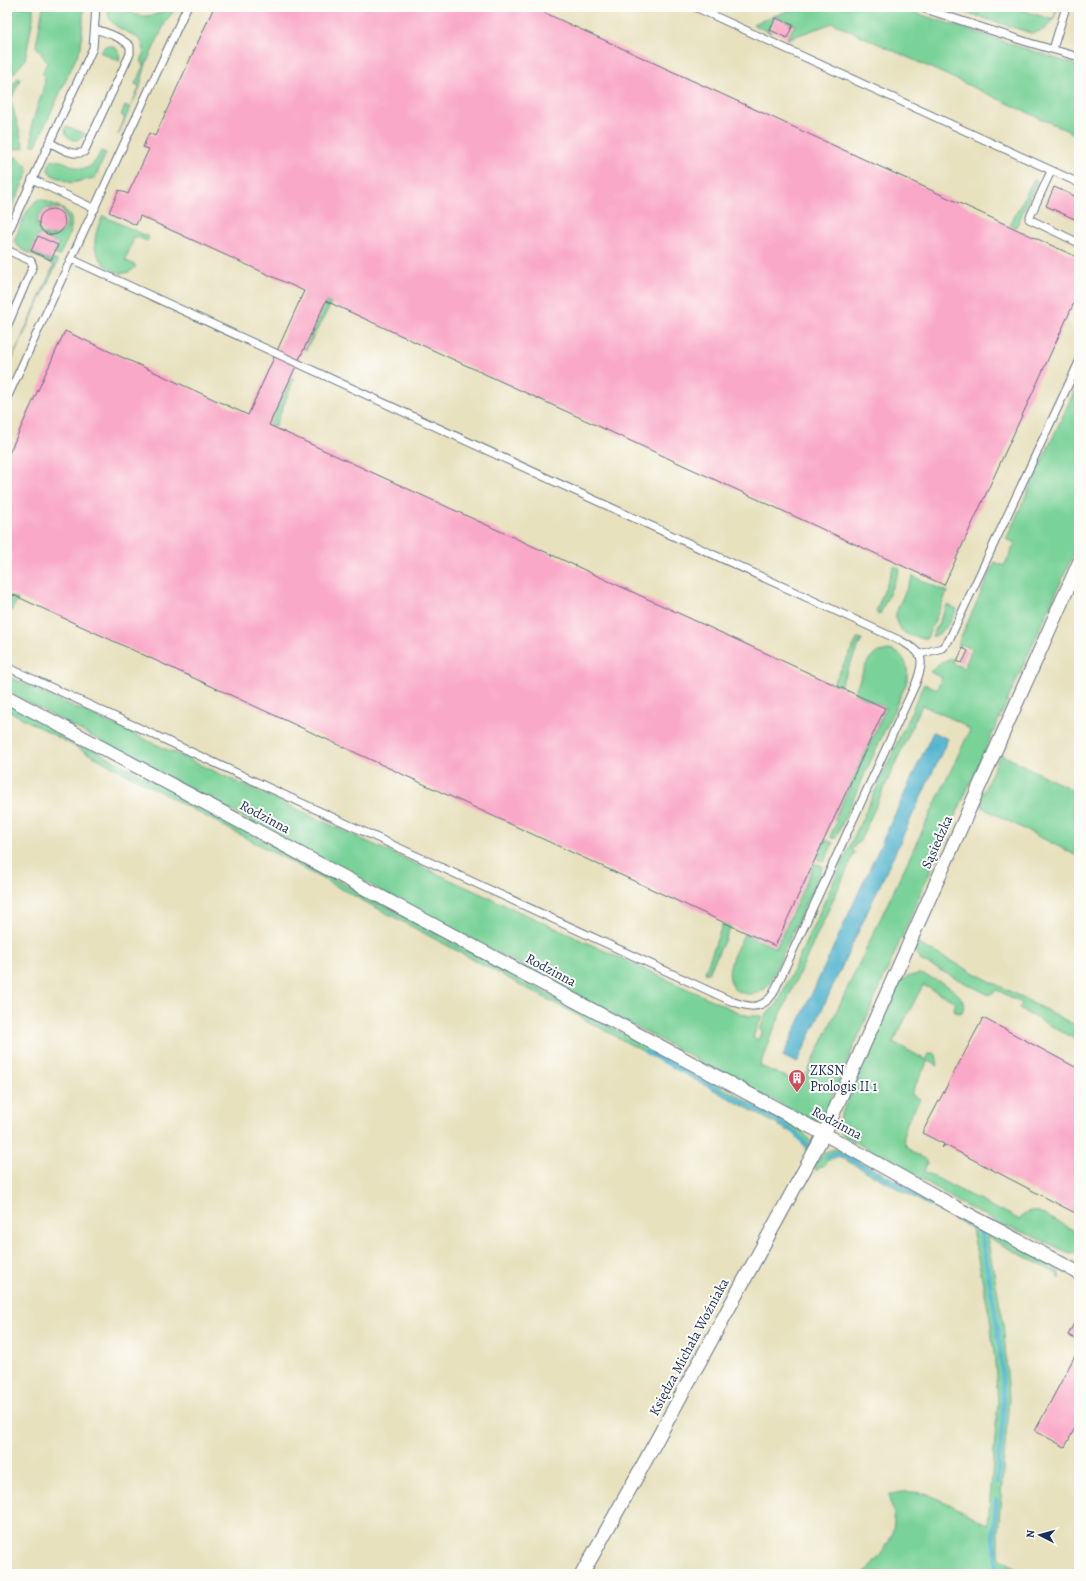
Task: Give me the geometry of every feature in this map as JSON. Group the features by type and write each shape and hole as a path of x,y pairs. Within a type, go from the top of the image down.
{"street":[{"name":"Sąsiedzka","path":"824,1134 1079,563"},
{"name":"Rodzinna","path":"7,697 824,1134 962,1211 1079,1273"},
{"name":"Księdza Michała Woźniaka","path":"582,1574 824,1134"}],"lane":[{"path":"7,235 90,56 94,40 96,7"},
{"path":"7,398 187,7"},
{"path":"696,7 1079,184"},
{"path":"919,7 1079,57"},
{"path":"1053,49 1066,7"},
{"path":"49,142 74,154 84,152 130,54 130,46 127,43 95,29"},
{"path":"1051,171 1029,219 1079,243"},
{"path":"32,179 95,209"},
{"path":"7,250 31,261 33,266 7,327"},
{"path":"7,667 730,1001 753,1006 767,1002 773,994 916,683 922,666 920,654 899,640 71,259"},
{"path":"920,654 942,648 949,640 1079,362"}],"green space":[{"path":"14,7 33,7 33,18 25,60 7,81 7,18"},
{"path":"43,7 84,7 81,47 36,145 32,145 32,124 45,82 43,73 47,62 36,46"},
{"path":"108,7 121,7 136,15 151,16 170,8 177,7 166,21 146,64 140,87 135,84 144,64 141,62 144,50 142,42 114,24 109,17"},
{"path":"789,7 898,7 1079,66 1079,136 833,23 787,39 795,25 775,16 768,30 771,33 753,24 790,10"},
{"path":"948,7 1013,7 1053,20 1046,28 1031,33"},
{"path":"105,46 112,46 117,50 120,54 119,61 100,52"},
{"path":"19,77 20,79 11,101 24,148 7,150 7,91"},
{"path":"132,104 118,135 125,118 121,115 125,106 130,108"},
{"path":"66,126 85,134 79,140 71,139 66,134"},
{"path":"101,151 106,153 95,178 71,183 52,175 49,172 48,169 51,161 65,162 77,168 83,169 89,167 95,162"},
{"path":"16,157 27,166 26,168 29,170 7,218 7,158"},
{"path":"1033,181 1037,181 1016,227 1010,225"},
{"path":"41,199 60,207 59,209 47,208 39,215 37,224 40,231 45,235 52,236 59,234 64,230 67,224 65,216 60,208 67,212 70,217 70,230 68,238 59,256 54,254 59,244 39,234 31,251 51,261 52,259 58,261 7,370 54,265 21,249 14,241 28,210 36,201"},
{"path":"103,216 149,237 147,241 135,236 125,260 136,266 131,271 125,273 112,270 101,260 97,253 95,239"},
{"path":"326,302 331,304 306,350 304,349"},
{"path":"292,377 294,379 275,427 269,424"},
{"path":"1079,381 1079,542 934,863 825,1113 819,1120 810,1120 7,691 7,676 742,1014 762,1016 753,1037 758,1040 766,1014 778,1003 924,684 937,689 942,678 930,672 938,664 951,658 954,660 952,663 964,668 972,649 961,644 959,647 957,646 995,562 1004,566 1015,543 1006,539","holes":["922,705 959,722 970,730 802,1084 760,1066 769,1040 855,852 852,850 857,843 859,843"]},
{"path":"894,566 900,569 880,614 878,615 876,611"},
{"path":"913,576 947,592 927,638 910,636 901,630 896,620 897,610"},
{"path":"10,596 18,599 7,618 7,603"},
{"path":"947,605 957,609 947,626 937,635 932,637"},
{"path":"858,638 862,639 840,686 833,684"},
{"path":"889,650 899,654 905,662 907,667 906,684 835,839 830,837 837,821 834,820 886,708 854,693 870,658 877,653"},
{"path":"7,703 796,1127 808,1137 810,1143 807,1151 796,1135 562,1007 7,710"},
{"path":"1000,754 1079,793 1079,857 983,808 980,800"},
{"path":"826,840 833,843 824,862 817,859"},
{"path":"815,863 823,866 768,986 760,992 752,994 735,990 729,976 731,962 744,934 776,948"},
{"path":"723,923 731,927 709,972 706,974 705,972"},
{"path":"916,943 1079,1027 1079,1041 1019,1009 1022,1003 997,990 989,995 920,960 915,951"},
{"path":"920,974 934,979 950,988 962,999 964,1005 962,1012 955,1012 954,1008 956,1002 923,985 893,1042 926,1060 929,1054 934,1053 936,1055 938,1066 928,1061 911,1094 920,1099 904,1131 905,1144 911,1151 926,1160 927,1164 924,1171 1000,1211 1001,1210 1020,1220 1027,1212 1037,1211 1079,1233 1079,1253 1071,1254 1028,1234 1006,1227 958,1202 930,1184 844,1136 841,1132 839,1120 896,986 906,977"},
{"path":"836,1149 1044,1261 1055,1268 1059,1273 1060,1279 1058,1274 987,1237 1003,1321 1009,1398 998,1532 998,1549 1000,1558 1026,1574 863,1574 875,1562 885,1548 892,1534 894,1517 889,1495 903,1492 916,1492 928,1495 988,1524 998,1403 990,1318 972,1229 838,1156 829,1160 816,1171 815,1165 821,1156 826,1152"}],"water":[{"path":"933,732 948,739 797,1063 783,1056"}],"building":[{"path":"214,7 532,7 1079,258 1079,292 944,585 326,301 269,425 885,708 775,946 7,592 7,458 65,331 248,415 304,291 140,216 136,225 109,212 119,190 128,194 149,149 143,147 149,133 155,136"},
{"path":"776,18 793,25 787,38 770,30"},
{"path":"1054,187 1079,198 1079,221 1046,206"},
{"path":"52,209 61,213 65,222 61,231 52,235 43,231 39,222 43,213"},
{"path":"38,236 58,245 51,260 31,251"},
{"path":"963,648 968,651 962,663 957,661"},
{"path":"983,1018 1079,1069 1079,1215 945,1145 942,1148 944,1144 922,1133"},
{"path":"1079,1314 1079,1341 1068,1335"},
{"path":"1079,1348 1079,1420 1065,1447 1035,1431"}],"waterway":[{"path":"646,1052 773,1118 797,1134 806,1145"},
{"path":"827,1157 836,1153 850,1159 980,1230"},
{"path":"981,1233 1001,1356 1003,1418 997,1482"},
{"path":"996,1500 993,1540 998,1574"}],"place":[{"name":"ZKSN Prologis II 1","path":"797,1093"}]}
